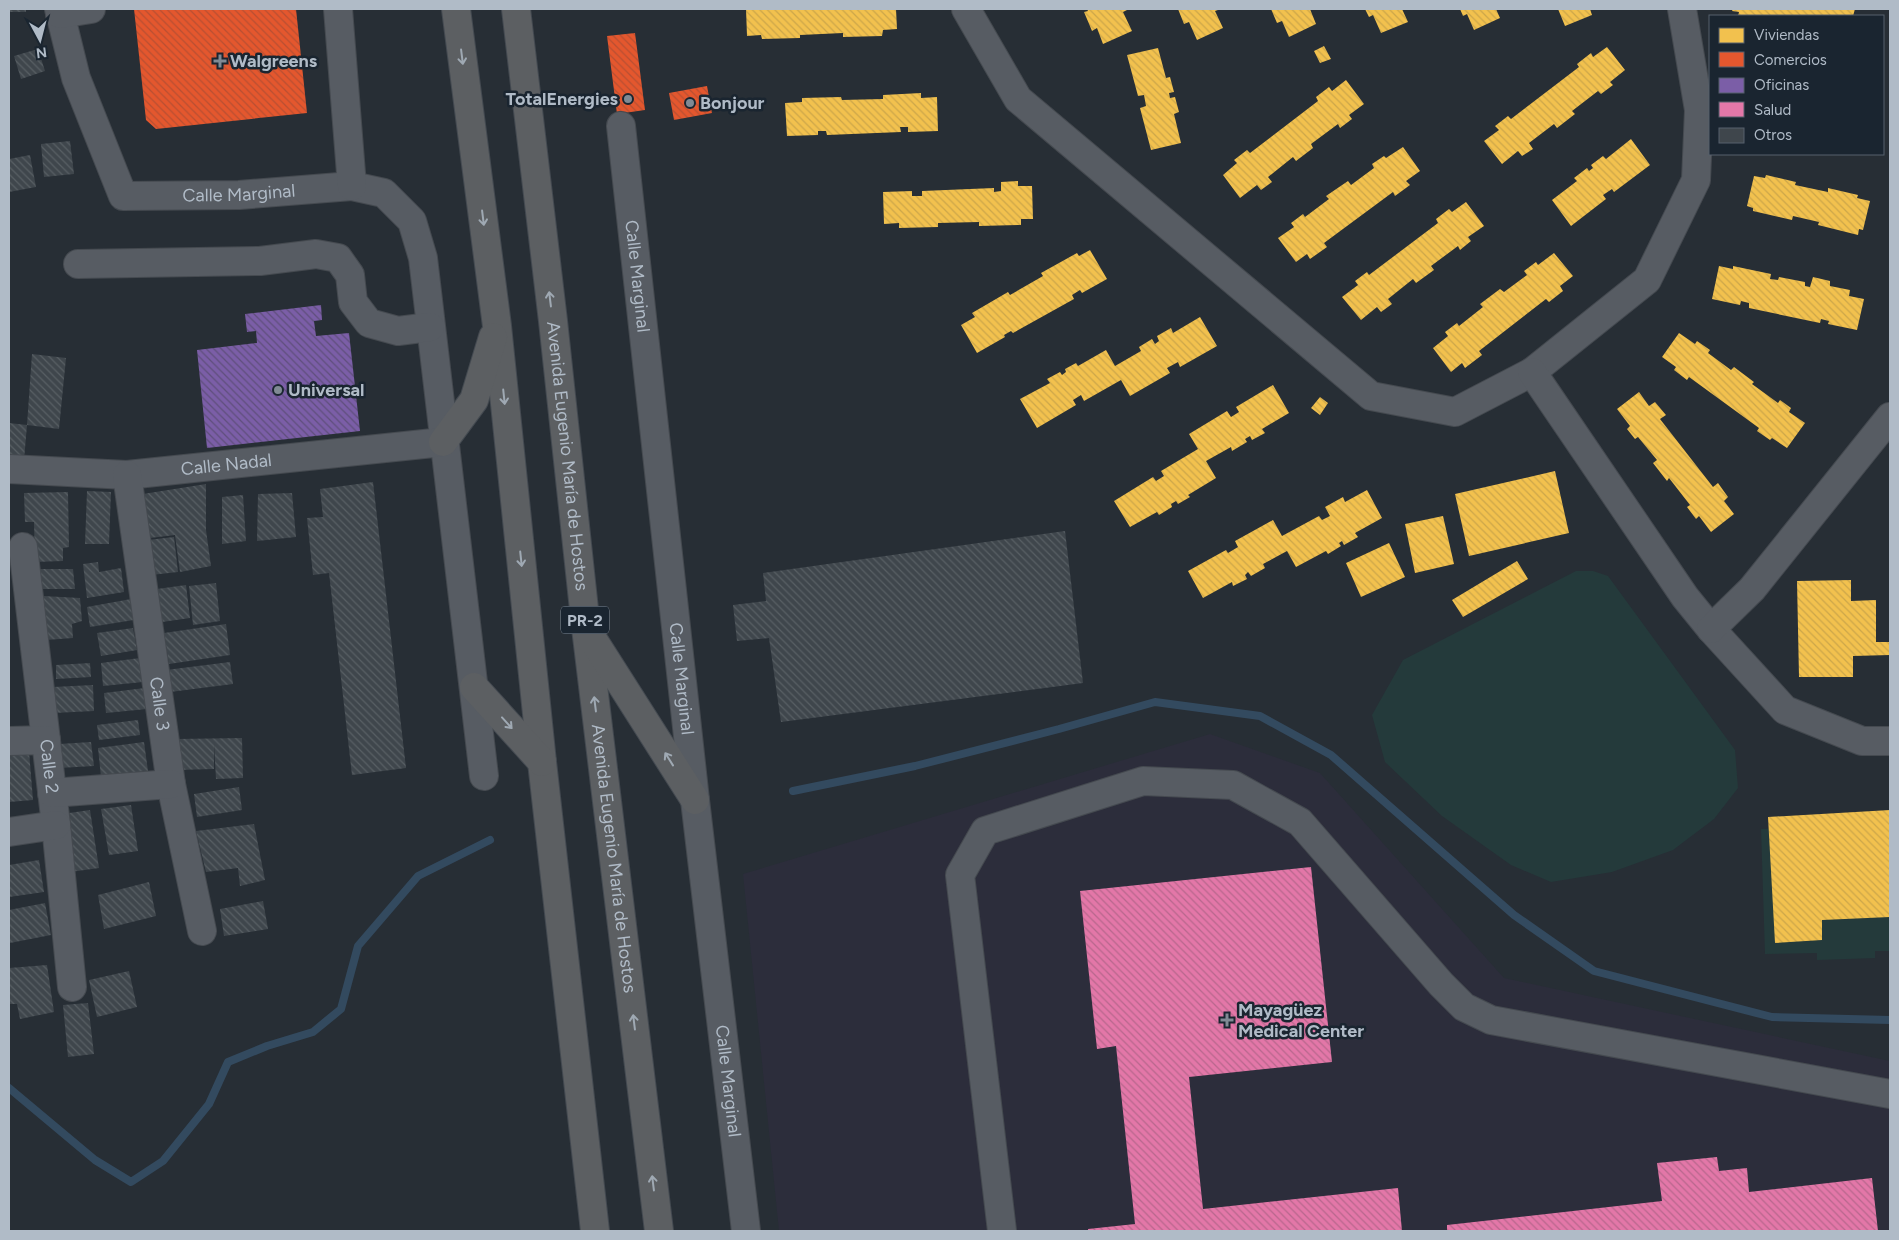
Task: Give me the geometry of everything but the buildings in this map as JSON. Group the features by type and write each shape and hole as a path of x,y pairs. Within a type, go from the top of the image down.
{"highway":[{"path":"456,9 497,326 542,762 595,1231"},
{"name":"Avenida Eugenio María de Hostos","path":"516,9 553,320 586,628 659,1231"},
{"path":"443,442 474,400 497,326"},
{"path":"586,628 695,800"},
{"path":"474,687 542,762"}],"street":[{"path":"60,11 91,9"},
{"path":"338,9 352,186"},
{"path":"966,9 1018,99 1371,396 1455,412 1532,372 1647,280 1696,180 1699,110 1682,9"},
{"name":"Calle Marginal","path":"60,11 76,78 123,196 239,195 352,186 384,193 412,221 422,258 484,776"},
{"name":"Calle Marginal","path":"621,126 695,800 746,1231"},
{"path":"78,264 260,262 316,254 338,258 350,275 353,302 369,323 398,331 430,327"},
{"path":"1532,372 1685,597 1710,629 1785,710 1862,741 1890,741"},
{"path":"1710,629 1752,589 1890,417"},
{"name":"Calle Nadal","path":"9,469 127,475 443,442"},
{"name":"Calle 3","path":"127,475 171,784 202,930"},
{"name":"Calle 2","path":"23,546 56,825 72,986"},
{"path":"9,741 46,740"},
{"path":"1002,1231 960,875 985,831 1143,781 1233,785 1300,822 1441,984 1464,1006 1491,1020 1890,1094"},
{"path":"52,793 171,784"},
{"path":"9,832 56,825"}],"shaded area":[{"name":"Mayagüez Medical Center","path":"1210,734 1320,773 1504,978 1890,1061 1890,1231 779,1231 743,874"}],"green space":[{"path":"1576,571 1593,571 1608,576 1735,750 1738,788 1714,819 1673,850 1612,872 1551,882 1511,865 1442,816 1385,762 1372,715 1403,660"},
{"path":"1890,824 1890,951 1875,951 1875,958 1817,960 1817,953 1765,954 1761,829"}],"waterway":[{"path":"793,791 915,766 1155,702 1260,716 1331,755 1514,915 1594,971 1772,1017 1890,1020"},
{"path":"9,1088 95,1160 131,1182 163,1161 209,1104 228,1062 267,1046 313,1032 341,1009 358,946 418,876 490,840"}],"place":[{"name":"Walgreens","path":"220,61"},
{"name":"TotalEnergies","path":"628,99"},
{"name":"Bonjour","path":"690,103"},
{"name":"Universal","path":"278,390"},
{"name":"Mayagüez Medical Center","path":"1227,1020"}]}
